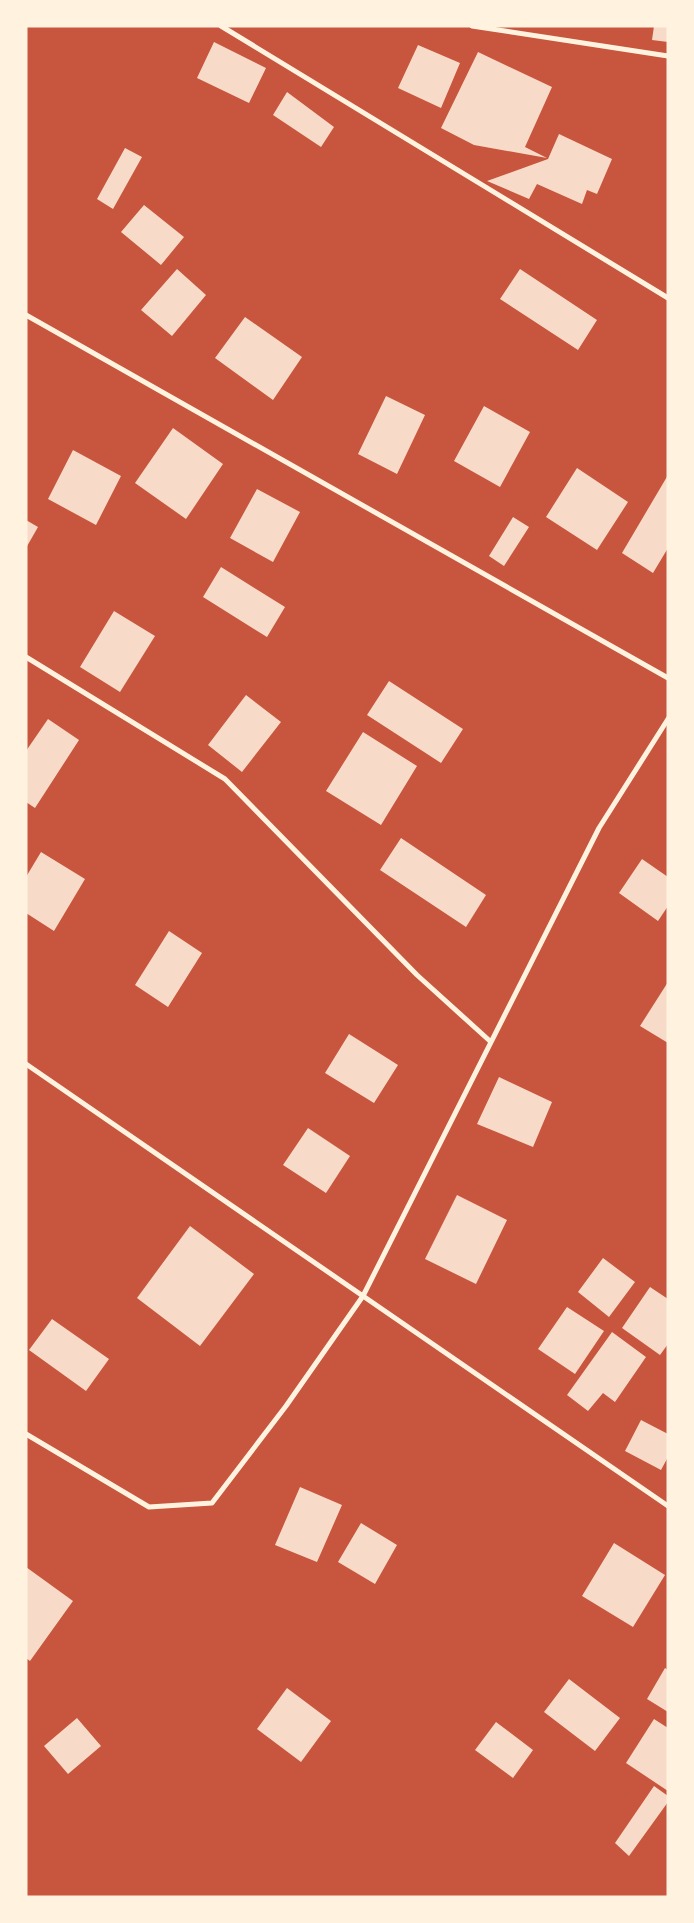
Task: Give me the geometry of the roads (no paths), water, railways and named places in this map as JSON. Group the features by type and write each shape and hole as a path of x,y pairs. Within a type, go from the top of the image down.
{"street":[{"path":"221,26 668,298"},
{"path":"472,26 668,56"},
{"path":"26,315 668,678"},
{"path":"26,657 224,779 417,975 491,1042"},
{"path":"26,1434 149,1507 212,1503 286,1406 363,1296 599,828 668,719"},
{"path":"26,1064 668,1506"}]}
